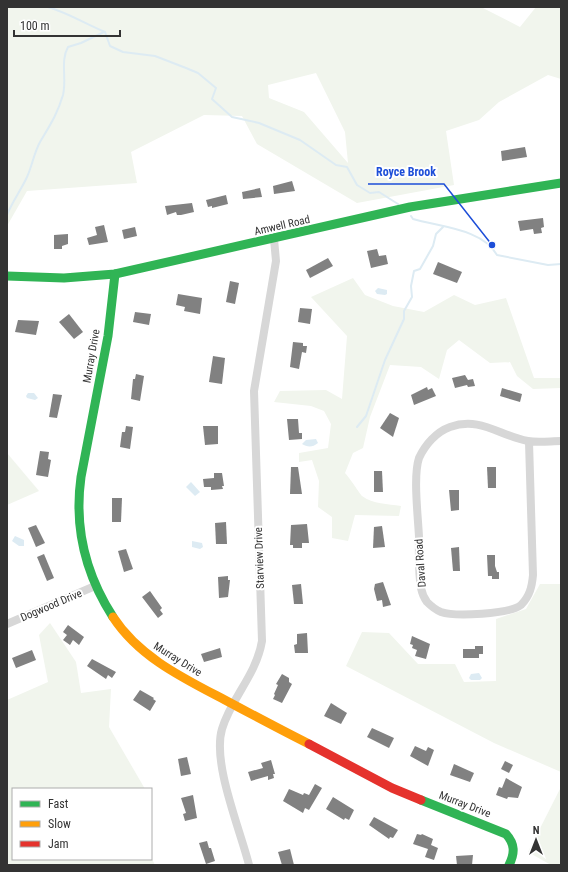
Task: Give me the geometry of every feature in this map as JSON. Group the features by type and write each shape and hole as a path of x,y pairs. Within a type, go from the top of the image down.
{"street":[{"name":"Amwell Road","path":"7,276 64,278 115,274 410,207 561,183"},
{"name":"Starview Drive","path":"249,865 220,756 222,728 256,664 262,641 254,391 276,261 274,239"},
{"name":"Murray Drive","path":"115,274 79,499 82,541 95,586 115,621 137,646 152,659 174,673 392,788 501,831 512,839 514,845 515,853 509,865"},
{"name":"Daval Road","path":"529,442 533,575 532,588 527,599 515,608 499,613 448,614 441,612 427,602 423,596 420,583 416,470 424,448 440,432 449,427 462,424 483,425 500,433 529,442 561,441"},
{"name":"Dogwood Drive","path":"7,624 95,586"}],"shaded area":[{"path":"7,7 481,7 520,27 536,7 561,7 561,79 548,75 499,102 479,120 446,131 454,185 357,203 257,144 242,116 204,115 131,152 137,183 27,191 7,226","holes":["316,73 345,132 348,163 304,112 269,98 268,85"]},
{"path":"353,278 365,295 393,306 424,312 454,295 475,305 506,298 534,378 561,378 561,388 533,389 517,376 510,362 490,363 459,340 447,350 439,379 421,367 390,365 370,417 363,448 353,453 345,473 362,496 366,499 401,506 399,516 355,515 348,541 332,538 332,517 318,507 319,481 312,460 299,462 299,453 328,448 331,424 324,411 311,406 274,402 280,391 326,390 342,399 347,336 311,297"},
{"path":"378,288 387,290 387,294 377,294 375,291"},
{"path":"28,393 34,393 38,398 35,400 27,398 26,396"},
{"path":"316,439 318,443 314,446 302,444 306,440"},
{"path":"7,453 39,491 7,505"},
{"path":"191,482 200,492 195,496 186,487"},
{"path":"15,536 24,540 24,546 19,546 12,541"},
{"path":"192,541 202,543 203,547 200,549 192,547"},
{"path":"540,584 561,584 561,772 494,743 346,666 362,632 389,633 418,664 455,664 464,682 496,681 496,619 526,609"},
{"path":"50,623 76,662 81,693 111,689 109,727 144,788 12,788 12,860 152,859 155,865 7,865 7,700 48,682 39,635"},
{"path":"479,673 482,678 480,680 471,680 469,678 471,674"},
{"path":"561,787 561,865 551,865 528,852"}],"building":[{"path":"525,147 527,157 502,161 501,151"},
{"path":"292,181 295,191 274,194 273,186"},
{"path":"260,188 262,197 243,199 242,192"},
{"path":"226,195 228,204 212,208 212,206 208,207 206,200"},
{"path":"192,203 194,212 177,215 176,212 167,215 165,206"},
{"path":"543,218 544,227 541,228 542,233 534,234 533,229 520,231 518,221"},
{"path":"104,225 108,242 89,245 87,238 97,235 95,227"},
{"path":"135,227 137,236 124,239 122,230"},
{"path":"68,234 68,244 62,246 62,249 54,249 54,235"},
{"path":"377,249 379,256 386,255 388,264 371,268 367,251"},
{"path":"328,258 333,266 310,278 306,270"},
{"path":"438,262 462,272 457,283 433,274"},
{"path":"230,281 239,283 235,304 226,302"},
{"path":"178,294 202,298 200,314 184,311 185,307 176,305"},
{"path":"300,308 312,309 310,324 298,322"},
{"path":"135,312 151,314 149,325 133,322"},
{"path":"69,314 83,332 74,339 59,322"},
{"path":"18,320 39,321 36,335 15,332"},
{"path":"293,342 303,343 303,346 307,346 306,353 302,352 299,369 290,367"},
{"path":"213,356 225,358 222,384 209,382"},
{"path":"136,374 144,376 140,401 131,399 133,379 135,379"},
{"path":"465,375 468,380 473,379 475,386 468,387 467,385 455,388 452,378"},
{"path":"427,387 428,390 432,388 436,396 414,405 411,395"},
{"path":"502,388 522,394 520,402 500,396"},
{"path":"53,394 62,395 57,418 49,417"},
{"path":"390,413 399,418 393,437 380,428"},
{"path":"287,419 298,419 299,433 302,433 302,439 289,440"},
{"path":"126,426 133,427 130,449 120,447 122,432 125,432"},
{"path":"203,426 218,426 218,444 205,445"},
{"path":"40,451 49,452 48,459 51,460 48,477 36,475"},
{"path":"291,467 298,467 302,494 290,494"},
{"path":"487,467 496,467 496,488 488,488"},
{"path":"374,471 382,471 383,492 374,492"},
{"path":"214,473 222,473 223,489 211,490 211,487 204,487 203,479 214,478"},
{"path":"449,490 459,490 459,510 451,511"},
{"path":"112,498 122,498 121,522 112,522"},
{"path":"226,522 227,544 216,544 215,523"},
{"path":"307,524 309,543 302,543 302,548 293,548 293,545 290,545 291,525"},
{"path":"36,525 45,543 36,547 28,528"},
{"path":"382,526 385,547 373,548 374,527"},
{"path":"459,547 460,571 453,571 451,548"},
{"path":"126,549 133,569 124,572 118,551"},
{"path":"44,554 54,578 47,581 37,557"},
{"path":"487,555 495,555 495,566 497,572 499,572 499,579 492,579 492,576 488,576"},
{"path":"228,576 228,580 230,580 228,597 219,598 218,577"},
{"path":"383,582 391,605 383,607 382,600 377,601 374,589 375,584"},
{"path":"301,584 303,604 294,604 292,585"},
{"path":"150,591 162,608 160,610 163,614 158,618 142,597"},
{"path":"68,625 84,637 79,645 73,640 70,645 63,640 67,635 63,632"},
{"path":"307,633 308,653 295,653 294,645 297,644 297,634"},
{"path":"412,636 430,644 426,659 415,656 417,650 412,648 413,645 410,644"},
{"path":"475,646 483,646 483,654 479,654 479,658 463,658 463,649 475,649"},
{"path":"220,648 222,657 204,662 201,654"},
{"path":"32,650 36,660 16,668 12,658"},
{"path":"92,659 116,672 112,678 108,675 106,679 87,666"},
{"path":"282,674 289,678 289,682 292,684 282,703 273,699 278,685 276,684"},
{"path":"140,690 154,698 153,699 156,701 150,711 133,700"},
{"path":"331,703 347,713 341,724 324,716"},
{"path":"372,728 394,738 389,748 367,737"},
{"path":"415,746 426,751 428,747 434,750 428,766 410,756"},
{"path":"187,757 191,774 181,776 178,759"},
{"path":"271,760 275,774 273,774 274,778 268,780 268,776 251,781 248,772 263,768 261,763"},
{"path":"505,761 513,765 509,773 501,769"},
{"path":"454,764 474,773 470,782 450,775"},
{"path":"506,778 522,787 518,798 508,797 507,799 496,795 499,787 502,788"},
{"path":"315,784 322,788 309,810 305,808 303,813 283,801 289,789 303,795 304,793 309,795"},
{"path":"193,795 197,818 185,821 183,814 186,813 181,798"},
{"path":"333,797 354,810 349,820 345,818 344,820 326,809"},
{"path":"374,817 398,830 393,838 390,837 389,839 369,825"},
{"path":"417,834 422,834 433,839 431,845 438,848 434,860 425,857 428,849 413,844"},
{"path":"207,841 215,861 206,864 199,843"},
{"path":"290,849 294,865 282,865 278,852"},
{"path":"473,855 472,865 457,865 456,856"}],"waterway":[{"path":"48,7 70,15 105,32 110,46 123,52 155,56 198,73 216,88 212,99 232,117 259,123 300,140 336,165 347,167 357,185 370,193 379,192 398,204"},
{"path":"7,215 27,177 38,146 53,120 61,102 64,89 64,58 68,47 81,43 104,32"},
{"path":"411,216 413,219 471,234 490,246 497,255 548,265 561,264"},
{"path":"357,427 366,416 385,360 404,319 404,311 412,297 411,286 414,271 420,269 433,246 436,234 443,227"}],"traffic: fast":[{"path":"7,276 64,278 115,274 410,207 561,183"},
{"path":"113,617 96,584 84,550 79,514 79,496 81,477 108,336 115,274"},
{"path":"421,800 506,834 511,841 513,849 509,865"}],"traffic: slow":[{"path":"113,617 136,644 178,675 309,744"}],"traffic: jam":[{"path":"309,744 392,788 421,800"}],"place":[{"name":"Royce Brook","path":"492,245"}]}
